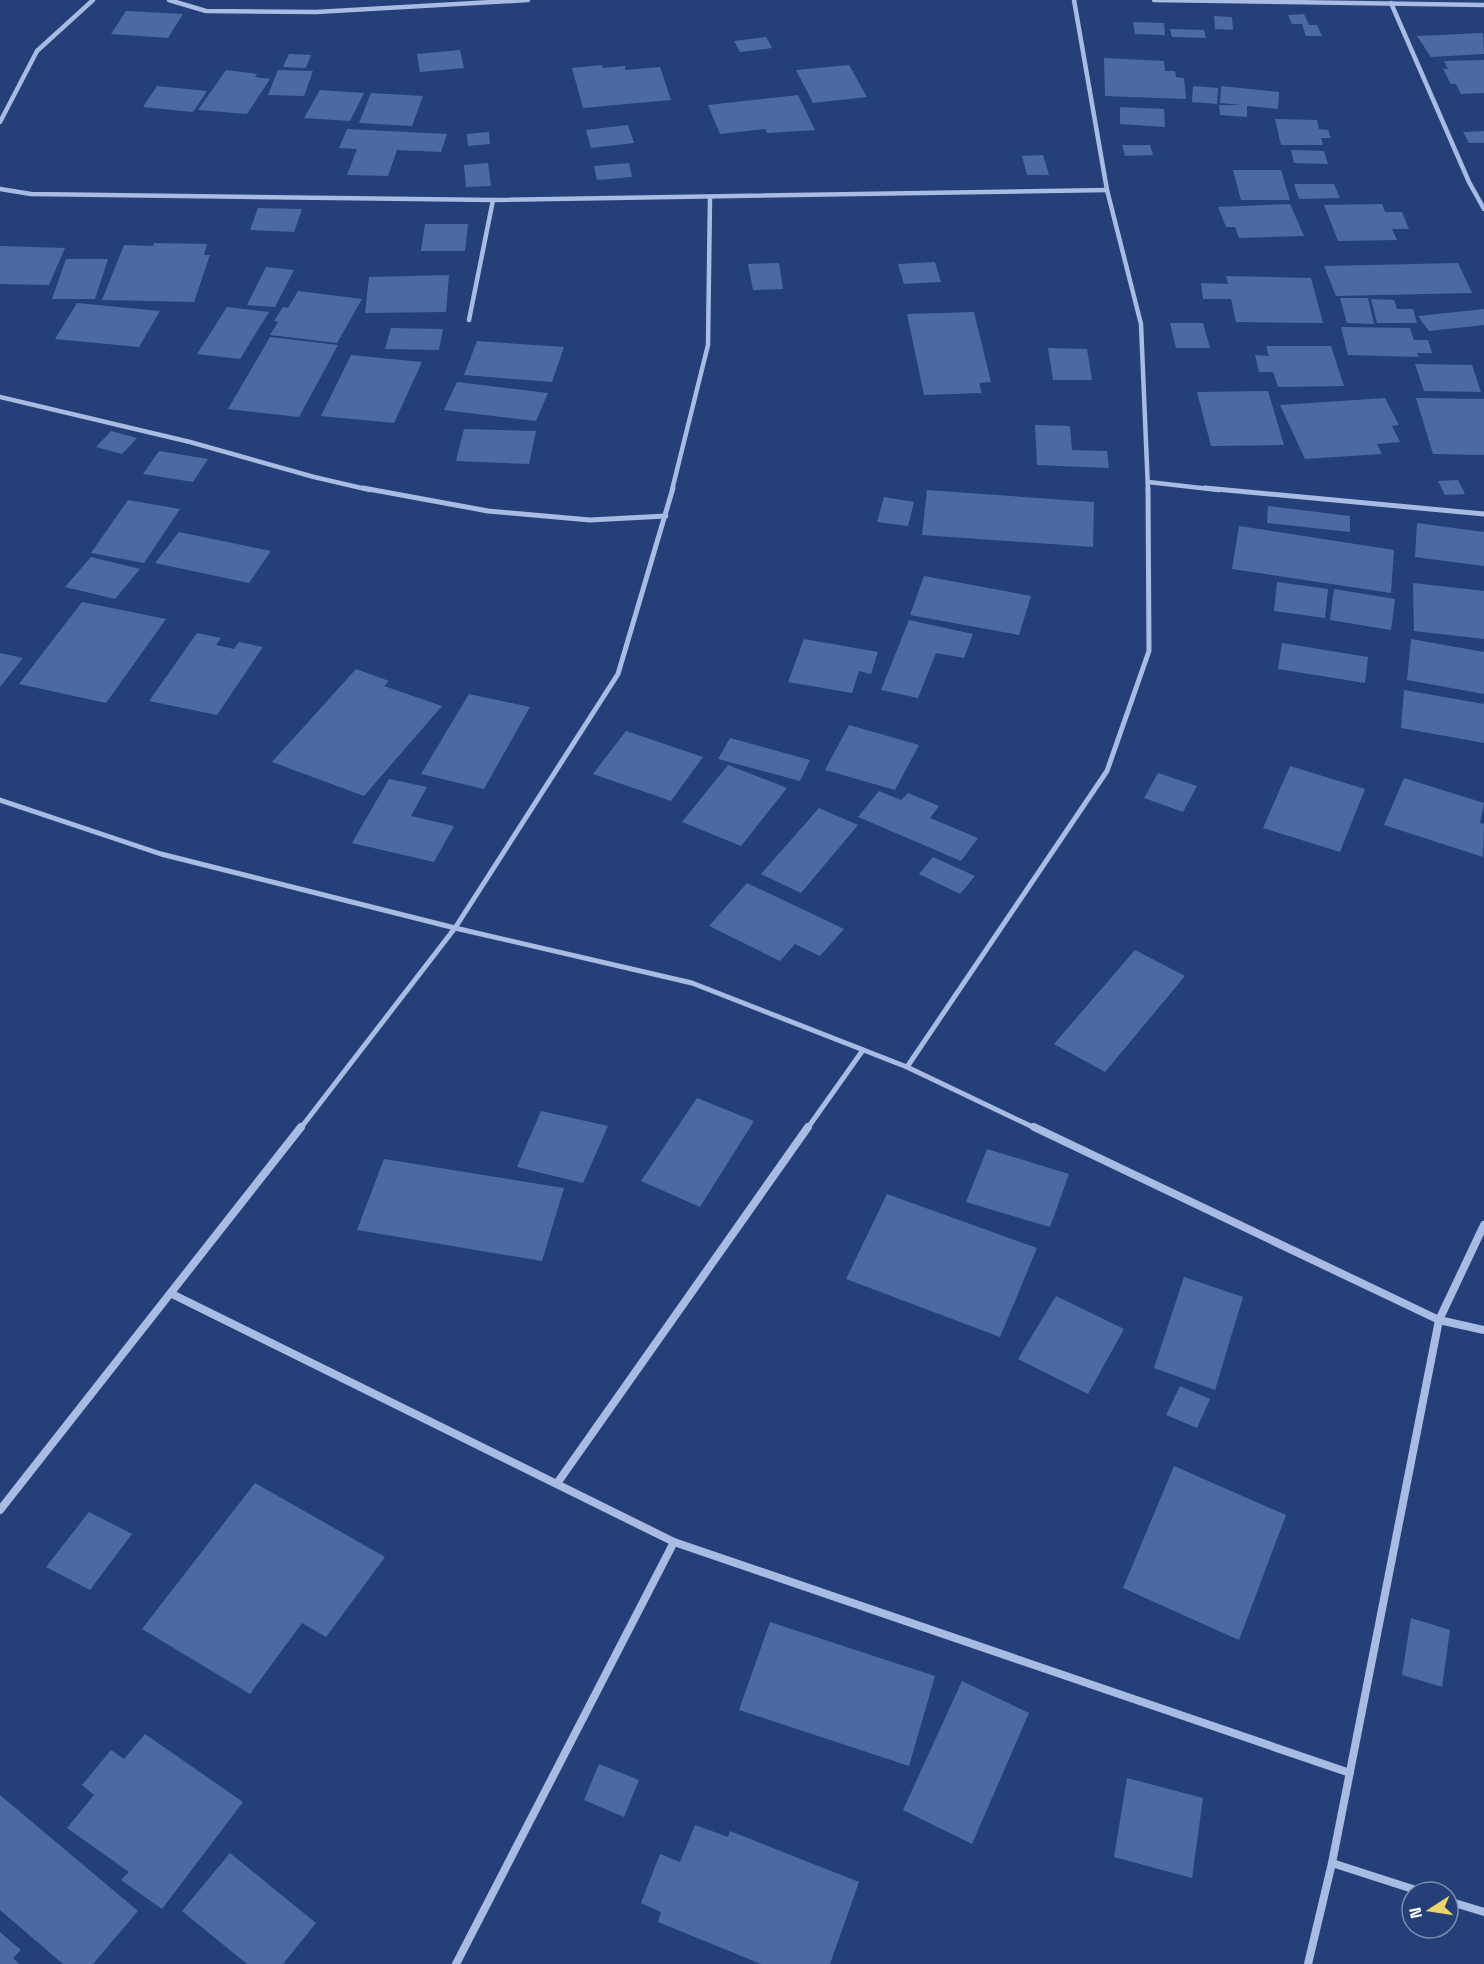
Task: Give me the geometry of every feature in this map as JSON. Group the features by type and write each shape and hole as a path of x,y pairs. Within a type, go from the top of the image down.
{"street":[{"path":"0,122 37,51 93,0"},
{"path":"169,0 206,11 316,12 528,0"},
{"path":"907,1067 1107,771 1149,651 1148,482 1141,324 1107,190 1074,0"},
{"path":"1154,0 1484,5"},
{"path":"1391,3 1469,182 1484,209"},
{"path":"0,189 31,194 493,200 1107,190"},
{"path":"0,1510 172,1294 455,928 618,674 666,516 708,345 710,198"},
{"path":"469,320 493,200"},
{"path":"0,397 190,441 314,477 414,498 488,511 590,520 666,516"},
{"path":"1148,482 1345,503 1484,514"},
{"path":"0,800 29,808 161,855 455,928 692,983 907,1067 1439,1320 1484,1330"},
{"path":"558,1482 862,1050"},
{"path":"1308,1964 1332,1863 1439,1320 1484,1224"},
{"path":"172,1294 558,1482 674,1542 1350,1773"},
{"path":"456,1964 674,1542"},
{"path":"1332,1863 1400,1885"},
{"path":"1460,1904 1484,1912"}],"building":[{"path":"126,11 183,14 168,38 111,34"},
{"path":"1304,14 1309,25 1317,25 1322,36 1306,36 1302,24 1292,24 1288,15"},
{"path":"1214,16 1232,17 1233,30 1215,29"},
{"path":"1133,22 1164,23 1165,35 1135,34"},
{"path":"1170,29 1204,30 1206,38 1172,37"},
{"path":"1483,33 1484,54 1431,57 1417,36"},
{"path":"766,37 772,48 740,52 734,41"},
{"path":"460,50 464,68 420,72 417,54"},
{"path":"289,54 311,55 306,68 283,67"},
{"path":"1104,58 1164,61 1165,71 1175,71 1176,77 1184,78 1186,99 1105,96"},
{"path":"1484,60 1484,93 1461,94 1456,84 1451,84 1443,69 1448,69 1444,61"},
{"path":"602,65 603,68 625,66 625,70 660,67 671,100 583,108 572,68"},
{"path":"849,65 867,97 813,103 796,70"},
{"path":"226,70 257,74 255,77 270,79 247,114 198,110"},
{"path":"278,70 313,71 304,96 268,95"},
{"path":"157,86 207,91 193,112 143,107"},
{"path":"1193,86 1218,88 1217,104 1192,102"},
{"path":"1221,86 1279,92 1278,109 1247,106 1247,117 1220,115 1219,105 1242,105 1220,103"},
{"path":"320,90 364,93 350,121 304,118"},
{"path":"371,93 423,96 412,126 359,123"},
{"path":"798,95 815,130 767,133 765,129 720,134 708,105"},
{"path":"1120,107 1164,109 1165,127 1120,124"},
{"path":"1275,119 1317,120 1319,129 1328,130 1331,138 1321,138 1323,145 1281,145"},
{"path":"628,125 634,143 591,148 586,130"},
{"path":"347,129 447,134 441,152 397,150 388,176 347,175 357,149 339,148"},
{"path":"1484,131 1484,143 1469,143 1463,132"},
{"path":"489,132 490,144 468,146 467,134"},
{"path":"1122,145 1150,145 1153,155 1125,156"},
{"path":"1291,150 1324,151 1328,164 1294,163"},
{"path":"1043,155 1049,175 1027,175 1022,156"},
{"path":"488,163 491,186 466,187 464,165"},
{"path":"629,163 632,177 597,180 594,166"},
{"path":"1233,170 1281,170 1290,200 1241,200"},
{"path":"1294,184 1334,184 1340,198 1299,199"},
{"path":"1290,204 1304,236 1239,238 1235,227 1226,227 1218,207"},
{"path":"1382,204 1385,212 1402,212 1409,229 1392,229 1397,240 1338,241 1324,205"},
{"path":"258,208 302,209 294,232 250,230"},
{"path":"425,224 468,224 465,251 421,251"},
{"path":"154,243 207,244 204,255 210,255 194,302 102,300 124,245 153,246"},
{"path":"0,246 65,248 49,285 0,284"},
{"path":"66,259 108,259 95,299 52,299"},
{"path":"935,262 941,282 904,284 898,264"},
{"path":"779,263 783,289 753,290 748,264"},
{"path":"1458,263 1472,293 1336,296 1324,266"},
{"path":"266,267 294,270 275,307 247,305"},
{"path":"449,275 446,312 365,313 369,277"},
{"path":"1226,276 1311,278 1323,323 1236,322 1231,299 1203,299 1201,283 1228,284"},
{"path":"298,291 362,299 337,343 270,335 278,322 274,321 283,307 288,308"},
{"path":"1340,298 1368,298 1374,324 1347,323"},
{"path":"1371,299 1394,300 1397,309 1413,309 1417,323 1377,323"},
{"path":"77,303 160,311 139,347 55,339"},
{"path":"227,307 269,312 240,359 197,354"},
{"path":"1484,309 1484,325 1429,331 1418,316"},
{"path":"974,312 991,382 979,383 982,393 924,395 907,314"},
{"path":"1170,323 1203,323 1210,348 1176,348"},
{"path":"1341,327 1410,328 1414,340 1428,340 1432,353 1417,353 1419,357 1348,355"},
{"path":"391,328 443,329 439,350 385,349"},
{"path":"270,337 338,345 299,417 228,409"},
{"path":"477,341 564,347 552,382 464,375"},
{"path":"1266,346 1331,346 1344,386 1278,387 1273,372 1259,372 1255,355 1269,356"},
{"path":"1048,348 1087,349 1092,380 1053,380"},
{"path":"351,355 422,362 394,423 321,416"},
{"path":"1415,364 1472,365 1481,392 1424,391"},
{"path":"457,382 548,393 536,421 444,410"},
{"path":"1268,391 1284,445 1211,446 1197,392"},
{"path":"1385,398 1399,425 1392,426 1400,442 1377,444 1382,454 1305,459 1280,405"},
{"path":"1416,398 1484,399 1484,455 1433,454"},
{"path":"1035,425 1070,426 1072,450 1107,451 1109,468 1037,465"},
{"path":"464,429 536,431 529,464 456,461"},
{"path":"111,431 137,438 122,454 96,447"},
{"path":"159,451 208,459 193,482 143,474"},
{"path":"1458,480 1465,494 1445,495 1438,481"},
{"path":"927,490 1094,502 1093,547 922,535"},
{"path":"884,497 914,502 908,526 877,522"},
{"path":"128,500 180,509 144,563 91,553"},
{"path":"1268,506 1350,516 1350,532 1267,523"},
{"path":"1417,523 1484,532 1484,566 1415,557"},
{"path":"1239,526 1394,550 1391,593 1232,569"},
{"path":"179,532 271,551 249,583 155,563"},
{"path":"91,557 140,569 115,599 65,587"},
{"path":"924,576 1031,596 1019,635 910,615"},
{"path":"1277,582 1328,589 1325,618 1274,611"},
{"path":"1413,583 1484,591 1484,639 1414,631"},
{"path":"1334,589 1395,599 1391,630 1330,620"},
{"path":"82,602 166,619 106,703 19,684"},
{"path":"909,620 973,634 964,658 936,653 918,698 881,690"},
{"path":"197,633 221,638 216,645 234,649 239,642 263,647 217,715 149,701"},
{"path":"804,639 878,652 871,674 859,671 852,693 788,682"},
{"path":"1411,639 1484,652 1484,694 1407,680"},
{"path":"1282,643 1368,657 1365,683 1278,669"},
{"path":"0,653 23,658 0,687"},
{"path":"356,669 389,681 384,686 442,706 364,796 272,762"},
{"path":"1404,690 1484,704 1484,743 1401,728"},
{"path":"469,694 530,707 484,789 421,774"},
{"path":"849,725 919,745 895,790 825,770"},
{"path":"626,731 703,757 671,801 593,774"},
{"path":"730,738 810,760 800,781 718,759"},
{"path":"728,765 787,788 741,846 682,822"},
{"path":"1290,766 1365,789 1340,852 1263,828"},
{"path":"1158,773 1197,786 1183,812 1144,798"},
{"path":"1404,778 1484,803 1480,823 1484,824 1483,857 1384,825"},
{"path":"389,779 427,787 411,816 454,826 434,862 352,843"},
{"path":"879,791 901,800 908,793 939,806 930,818 978,838 961,861 858,817"},
{"path":"819,808 858,825 801,893 761,874"},
{"path":"933,857 975,876 960,894 919,874"},
{"path":"747,883 844,929 820,956 795,944 780,961 709,926"},
{"path":"1135,950 1185,976 1105,1072 1054,1044"},
{"path":"697,1098 754,1121 700,1207 641,1181"},
{"path":"541,1111 608,1126 583,1183 517,1167"},
{"path":"987,1149 1069,1174 1050,1227 966,1202"},
{"path":"384,1159 564,1188 542,1261 357,1230"},
{"path":"887,1194 1037,1248 1000,1337 846,1279"},
{"path":"1184,1277 1243,1297 1215,1390 1154,1368"},
{"path":"1056,1296 1124,1329 1088,1394 1018,1359"},
{"path":"1180,1386 1210,1399 1197,1428 1166,1415"},
{"path":"1174,1466 1286,1515 1239,1640 1123,1588"},
{"path":"255,1483 385,1557 326,1637 302,1623 250,1694 142,1629"},
{"path":"89,1512 132,1534 90,1590 46,1567"},
{"path":"1411,1618 1450,1630 1442,1687 1402,1675"},
{"path":"770,1622 935,1676 909,1766 739,1710"},
{"path":"962,1681 1029,1713 972,1844 903,1810"},
{"path":"145,1734 243,1802 162,1909 121,1880 129,1872 67,1828 94,1795 82,1785 111,1750 124,1759"},
{"path":"599,1764 639,1780 624,1817 584,1800"},
{"path":"1127,1778 1203,1798 1192,1878 1114,1857"},
{"path":"0,1795 138,1911 93,1964 63,1964 0,1910"},
{"path":"695,1825 728,1837 730,1831 859,1882 830,1964 761,1964 658,1922 661,1912 641,1903 660,1854 680,1862"},
{"path":"230,1853 316,1923 283,1964 247,1964 182,1911"},
{"path":"0,1932 21,1950 13,1958 19,1964 0,1964"}]}
